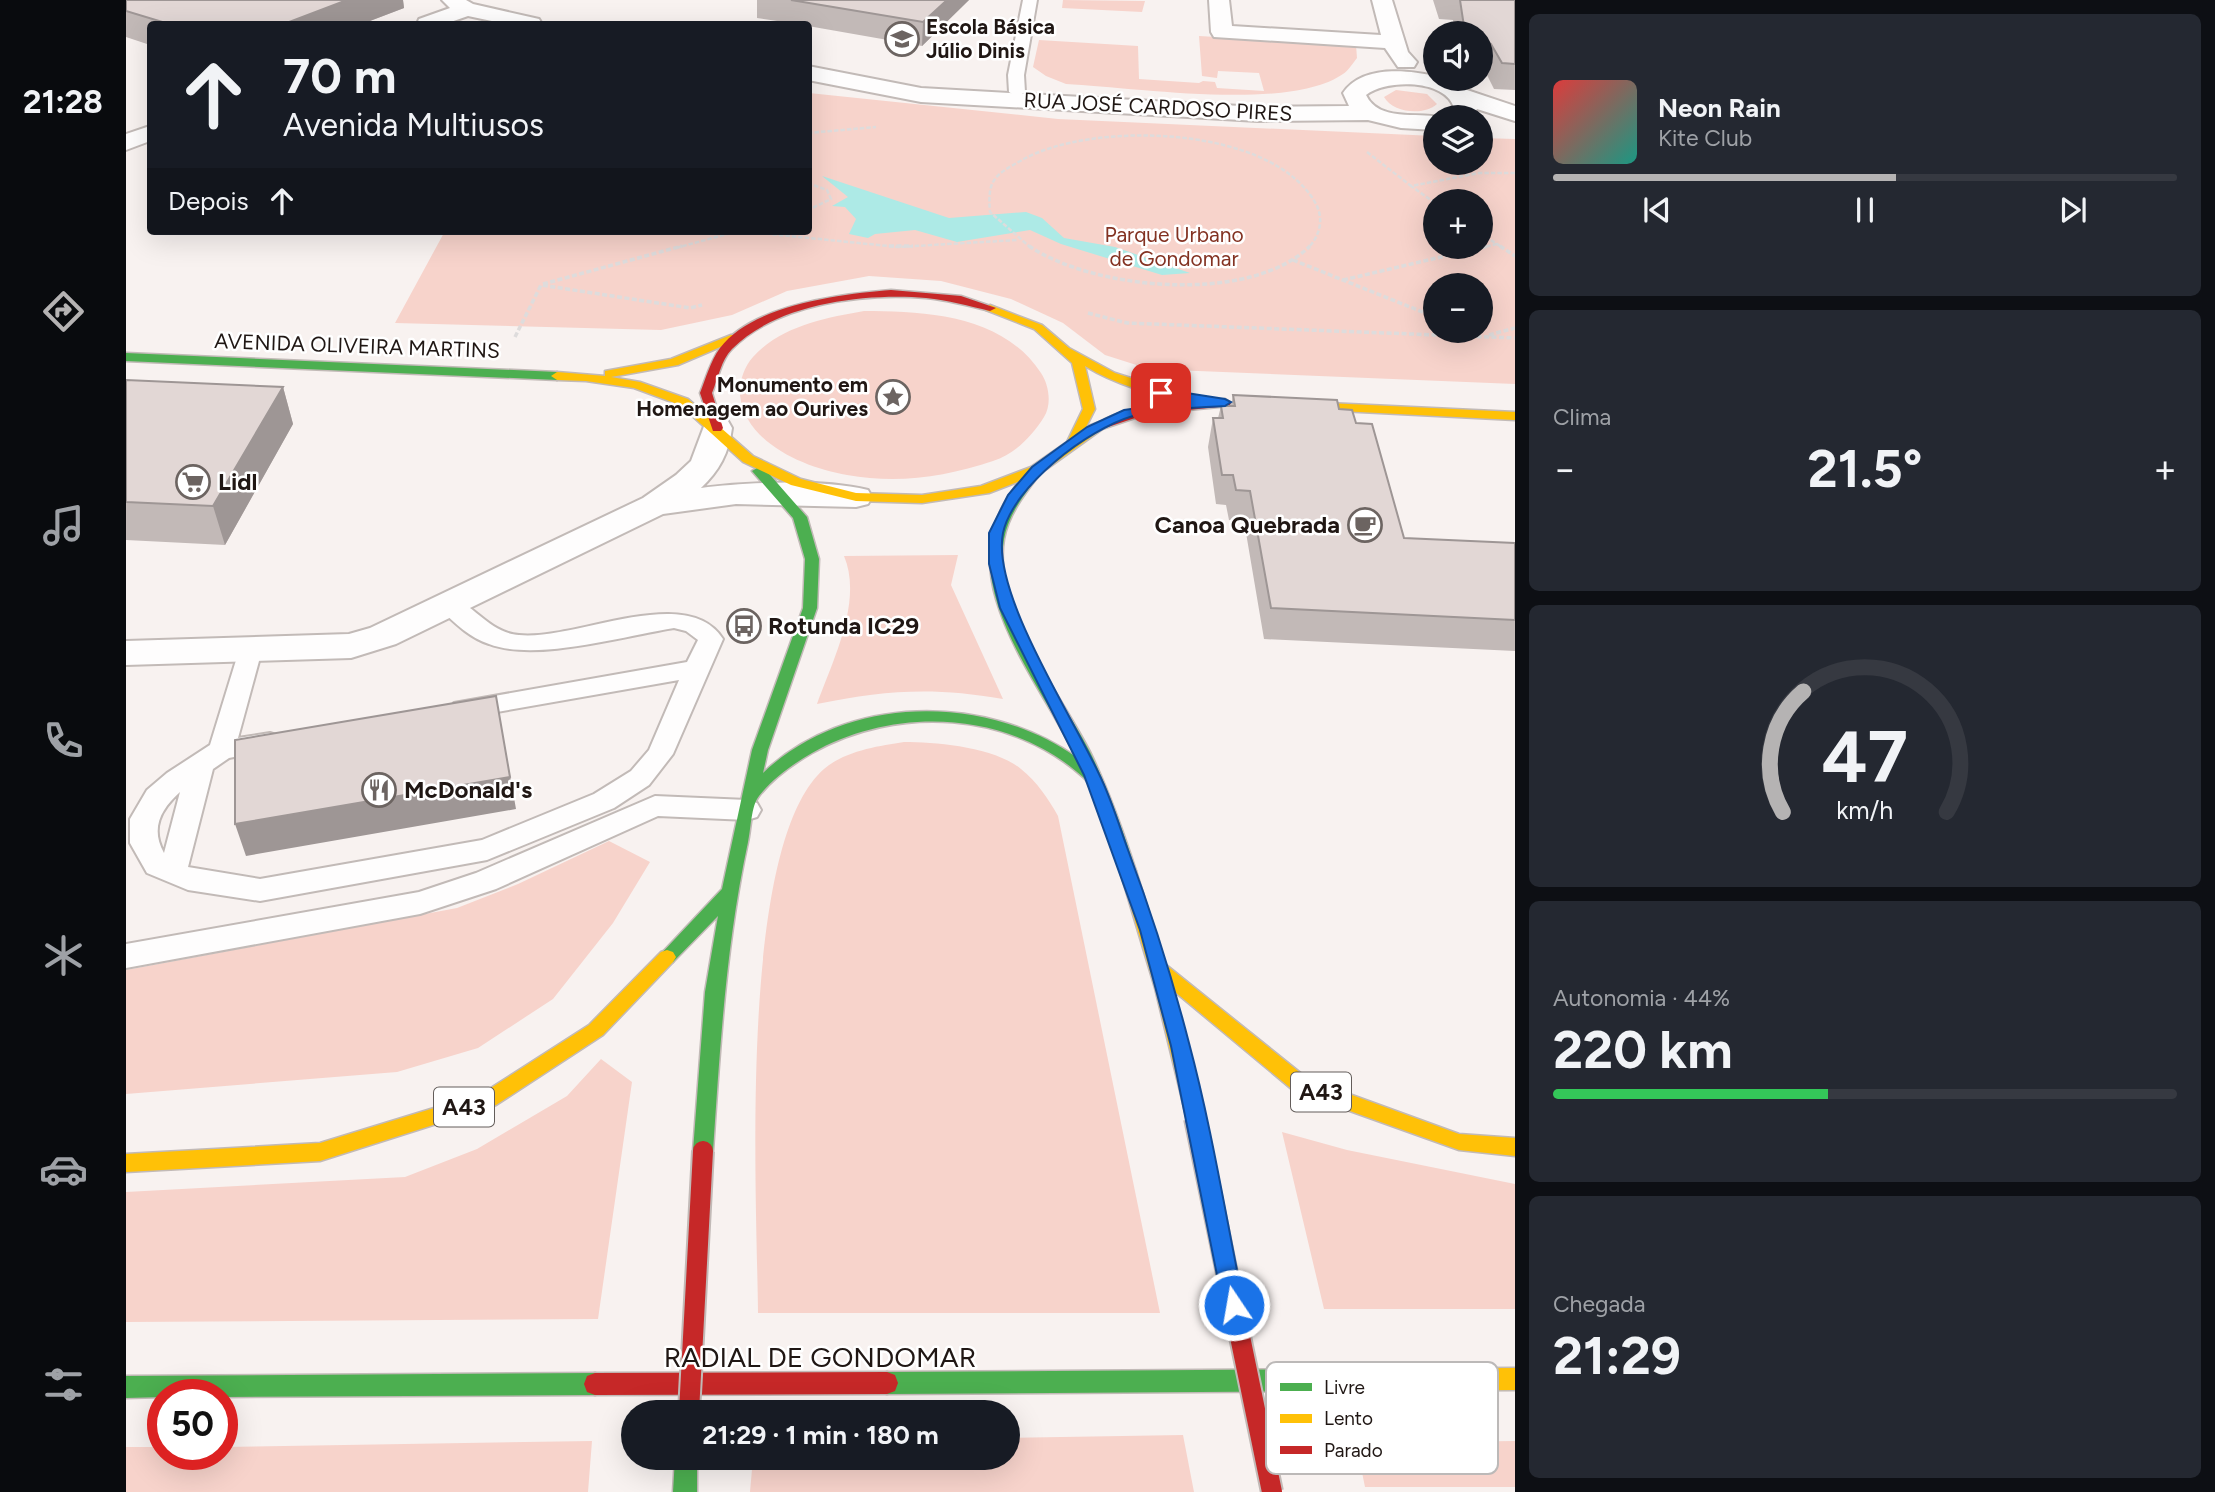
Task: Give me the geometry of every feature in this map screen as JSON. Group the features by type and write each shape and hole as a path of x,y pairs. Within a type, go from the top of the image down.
{"main road":[{"name":"AVENIDA OLIVEIRA MARTINS","path":"586,377 644,370 696,356 775,314 823,299 876,292 917,293 984,304 1029,322 1065,347"},
{"path":"717,428 706,396 713,364 737,336"},
{"path":"1065,347 1092,368 1127,384 1161,393 1232,403 1171,406 1129,413 1091,430 1073,442 1036,470 1015,495 996,533 996,564 1007,608 1092,775 1149,930 1181,1046 1266,1463"},
{"path":"1065,347 1086,377 1089,410 1073,442"},
{"name":"AVENIDA OLIVEIRA MARTINS","path":"126,357 586,377 636,385 684,402 717,428 800,517 812,559 810,608 760,750 730,892 714,992 689,1400"},
{"path":"1267,404 1515,416"},
{"path":"748,459 796,482 856,497 922,499 984,490 1036,470"},
{"path":"749,802 790,759 844,729 899,716 962,715 1035,739 1092,775"},
{"name":"A43","path":"126,1163 320,1152 489,1099 596,1030 730,892"},
{"name":"A43","path":"1160,969 1301,1085 1459,1142 1515,1147"},
{"name":"RADIAL DE GONDOMAR","path":"126,1387 1266,1380"},
{"path":"685,1492 686,1470"},
{"path":"1268,1474 1272,1492"}],"street":[{"path":"1219,0 1222,32 1396,48"},
{"path":"1382,0 1396,48 1423,75"},
{"path":"432,21 459,4 520,21"},
{"name":"RUA JOSÉ CARDOSO PIRES","path":"812,74 921,95 945,92 1017,92 1286,106 1333,100 1354,93 1366,82 1376,79 1396,48"},
{"path":"1376,79 1423,80"},
{"path":"1441,91 1459,105"},
{"name":"RUA JOSÉ CARDOSO PIRES","path":"945,92 1258,114 1372,113 1400,121 1423,122"},
{"path":"1354,93 1361,106 1372,113"},
{"path":"1493,111 1515,114"},
{"path":"1493,123 1515,124"},
{"path":"126,143 147,134"},
{"path":"126,653 351,646 383,636 655,505 692,480 711,459 716,447 717,428"},
{"path":"655,505 696,497 778,492 856,497"}],"lane":[{"path":"1017,92 1016,75 1030,0"},
{"path":"290,738 212,756 156,797 144,820 144,843 157,866 188,879 260,890 487,850 604,801 640,778 660,754 711,639 704,629 691,622 674,620 534,644 512,644 487,635 449,605"},
{"path":"173,872 250,650"},
{"path":"441,713 696,669"},
{"path":"126,956 420,903 486,881 655,806 749,802"}],"path":[{"path":"1129,134 1182,137 1244,152 1276,165 1307,188 1321,214 1316,239 1293,260 1256,275 1220,282 1153,284 1100,276 1053,260 1018,240 990,212 988,192 996,174 1037,151 1092,138 1129,134"},
{"path":"1423,194 1411,186 1479,173 1515,173"},
{"path":"812,184 827,190 831,199 812,207"},
{"path":"541,285 724,235"},
{"path":"779,235 898,247 1018,240"},
{"path":"1493,241 1515,256"},
{"path":"1343,280 1497,244"},
{"path":"1293,260 1423,312"},
{"path":"1493,334 1515,328"}],"green space":[{"path":"1063,0 1145,1 1142,12 1062,8"},
{"path":"1199,36 1356,45 1357,58 1343,74 1318,85 1286,92 1249,95 1066,84 1033,67 1039,40 1138,46 1139,79 1215,82 1217,88 1264,91 1259,73 1218,71 1217,78 1202,76"},
{"path":"1396,90 1427,94 1437,104 1423,105 1423,110 1409,111 1394,107 1384,97"},
{"name":"Parque Urbano de Gondomar","path":"812,93 1058,119 1423,135 1423,175 1493,175 1493,138 1515,139 1515,384 1149,369 1105,355 1063,323 1011,299 941,281 869,276 787,291 732,315 661,330 395,323 443,235 812,235"},
{"path":"864,311 937,315 985,328 1006,339 1025,354 1044,378 1049,401 1044,417 1022,444 1001,458 939,475 903,479 866,478 831,472 796,459 765,440 744,412 740,395 743,375 753,357 764,346 804,325"},
{"path":"958,555 951,585 1003,699 954,693 910,692 817,704 838,650 848,611 849,573 844,556"},
{"path":"904,742 965,747 1010,762 1037,785 1058,816 1160,1313 758,1313 758,1026 765,944 777,870 796,809 824,769 852,754"},
{"path":"609,841 650,862 613,923 553,999 478,1048 397,1072 126,1094 126,970 457,908 518,884"},
{"path":"601,1059 632,1082 598,1319 126,1322 126,1192 405,1177 477,1149 567,1096"},
{"path":"1282,1132 1347,1150 1515,1184 1515,1309 1324,1309"},
{"path":"1183,1435 1194,1492 750,1492 752,1470 1020,1470 1020,1438"},
{"path":"592,1441 588,1492 126,1492 126,1447 147,1447 147,1470 238,1470 238,1447"},
{"path":"1498,1441 1515,1441 1515,1487 1365,1487 1362,1474 1498,1474"}],"water":[{"path":"822,176 949,218 1026,212 1042,218 1064,238 1115,247 1190,273 1162,275 1061,244 1030,230 957,242 915,230 875,234 868,238 849,234 856,219 845,207 832,206 848,197"}],"building":[{"path":"126,0 347,0 292,21 159,21 126,11"},
{"path":"791,0 947,0 923,22"},
{"path":"1460,0 1515,0 1515,64 1502,63 1493,47 1493,21 1463,21"},
{"path":"126,380 283,387 213,506 126,502"},
{"path":"1233,395 1337,400 1339,409 1352,410 1356,423 1372,424 1404,538 1515,543 1515,620 1271,608 1250,491 1236,490 1233,475 1222,475 1213,418 1223,418 1221,406 1235,406"},
{"path":"496,696 510,777 235,824 235,740"}],"traffic: fast":[{"path":"126,357 557,376"},
{"path":"1036,470 1015,497 1000,528 996,550 998,576 1015,629 1088,766 1128,871"},
{"path":"703,1151 714,992 735,862 760,750 810,608 812,559 800,517 759,471"},
{"path":"751,794 791,758 819,742 880,721 911,717 974,719 1005,727 1036,739 1090,774"},
{"path":"667,957 730,892"},
{"path":"887,1383 1266,1381"},
{"path":"126,1387 595,1384"},
{"path":"685,1492 686,1470"}],"traffic: slow":[{"path":"990,308 1038,327 1078,362 1089,409 1073,442"},
{"path":"609,374 674,362 735,337"},
{"path":"1070,351 1124,381 1185,397"},
{"path":"557,376 586,377 636,385 684,402 748,459 796,482 856,497 922,499 984,490 1036,470 1102,425"},
{"path":"1286,405 1515,416"},
{"path":"1128,871 1164,988 1195,1118"},
{"path":"126,1163 320,1152 489,1099 596,1030 667,957"},
{"path":"1160,969 1301,1085 1459,1142 1515,1147"},
{"path":"1498,1379 1515,1379"}],"traffic: jam":[{"path":"717,428 706,393 722,355 729,345 754,327 784,313 818,302 891,294 927,295 990,308"},
{"path":"1102,425 1147,411 1225,403"},
{"path":"1195,1118 1266,1463"},
{"path":"690,1400 703,1151"},
{"path":"595,1384 887,1383"},
{"path":"1268,1474 1272,1492"}],"place":[{"name":"Escola Básica Júlio Dinis","path":"902,39"},
{"name":"Monumento em Homenagem ao Ourives","path":"893,397"},
{"name":"Lidl","path":"193,482"},
{"name":"Canoa Quebrada","path":"1365,525"},
{"name":"Rotunda IC29","path":"744,626"},
{"name":"McDonald's","path":"379,790"}],"route":[{"path":"1161,393 1225,402 1171,406 1129,413 1091,430 1073,442 1036,470 1015,495 996,533 996,564 1007,608 1092,775 1149,930 1181,1046 1234,1305"}]}
